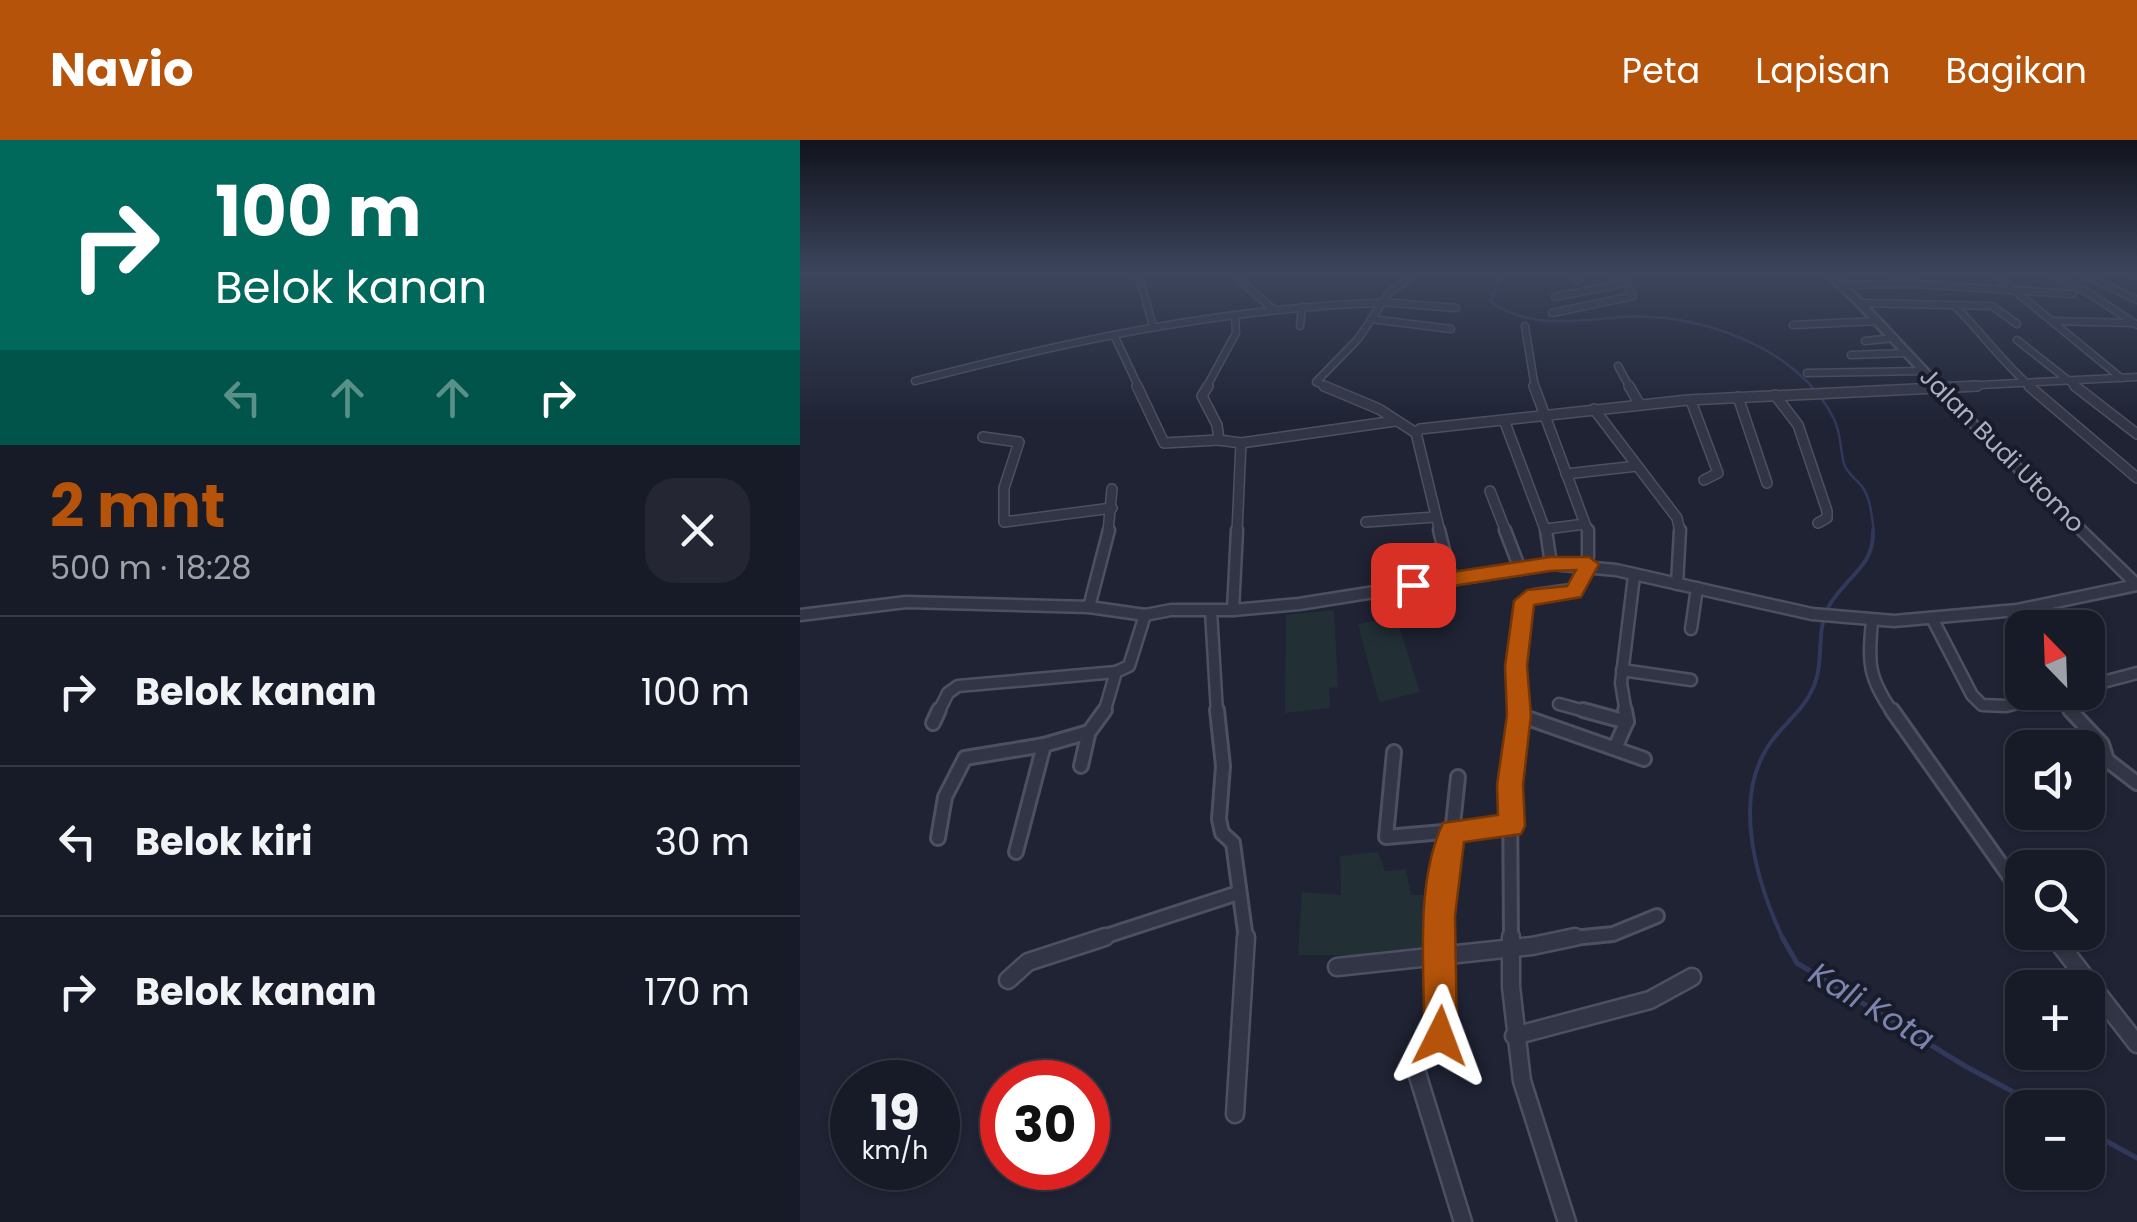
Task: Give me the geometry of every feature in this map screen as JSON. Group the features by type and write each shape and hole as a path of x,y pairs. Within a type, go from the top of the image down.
{"street":[{"path":"915,382 1114,334 1179,322"},
{"path":"1219,440 1202,396 1236,333 1236,322"},
{"path":"1369,322 1316,382 1416,433 1451,578"},
{"path":"1399,322 1451,329"},
{"path":"1793,325 1846,322"},
{"name":"Jalan Budi Utomo","path":"1879,322 2137,586"},
{"path":"1970,322 2025,384 2137,478"},
{"path":"2054,322 2122,378"},
{"path":"2094,322 2136,324"},
{"path":"1524,326 1525,346 1544,413 1586,524 1589,564 1574,592 1534,595 1524,601 1516,666 1519,715 1510,785 1509,929 1513,947 1514,1036 1522,1082 1567,1222"},
{"path":"1114,334 1164,443 1242,442 1395,421"},
{"path":"1865,341 1894,338"},
{"path":"2017,340 2137,434"},
{"path":"1850,355 1907,353"},
{"path":"1618,366 1640,405"},
{"path":"1808,374 1924,372"},
{"path":"1416,433 1424,428 1544,413 1738,397 2137,377"},
{"path":"1776,395 1798,425 1827,511 1827,518 1818,523"},
{"path":"1738,397 1767,483"},
{"path":"1691,401 1718,473 1704,480"},
{"path":"1594,409 1678,518 1682,539 1677,584"},
{"path":"1504,420 1526,486 1546,529 1550,564"},
{"path":"983,436 1019,442 1003,491 1004,522 1112,508"},
{"path":"1234,610 1242,442"},
{"path":"1566,474 1637,466"},
{"path":"1089,606 1112,508 1112,489"},
{"path":"1490,491 1520,569"},
{"path":"1366,522 1436,517"},
{"path":"1546,529 1586,524"},
{"path":"800,615 906,602 1089,606 1145,615 1170,610 1234,610 1318,602 1550,564 1589,564 1812,614 1872,621 2008,611 2137,586"},
{"path":"1616,748 1626,722 1622,670 1634,576"},
{"path":"1691,629 1697,588"},
{"path":"1211,611 1210,641 1223,766 1219,819 1222,833 1233,843 1246,938 1235,1114"},
{"path":"933,723 948,694 958,686 1116,672 1129,666 1145,615"},
{"path":"1932,618 1972,694 1982,706 2005,706"},
{"path":"1872,621 1868,666 1878,691 2005,870"},
{"path":"1622,670 1691,680"},
{"path":"938,838 945,797 964,758 1088,735 1102,722 1116,672"},
{"path":"2105,681 2137,673"},
{"path":"1559,704 1626,722"},
{"path":"2073,710 2102,744 2107,760 2137,783"},
{"path":"1519,715 1644,760"},
{"path":"1082,766 1088,735"},
{"path":"1016,852 1044,745"},
{"path":"1394,752 1386,837 1512,826"},
{"path":"1441,1046 1443,976 1439,956 1444,870 1458,777"},
{"path":"1008,980 1028,962 1238,893"},
{"path":"1337,967 1513,947 1583,934 1613,934 1657,916"},
{"path":"2064,950 2137,1044"},
{"path":"1514,1036 1650,1000 1692,978"},
{"path":"1414,1060 1440,1156 1464,1222"}],"shaded area":[{"path":"1334,610 1338,687 1329,688 1330,708 1285,713 1286,615"},
{"path":"1396,617 1420,692 1379,702 1358,624"},
{"path":"1378,852 1385,871 1406,869 1411,895 1428,895 1426,955 1363,966 1362,955 1298,955 1302,892 1341,895 1340,856"}],"waterway":[{"name":"Kali Kota","path":"1689,322 1744,339 1772,354 1818,394 1834,419 1844,464 1866,493 1874,532"},
{"name":"Kali Kota","path":"1783,938 1765,894 1752,844 1751,794 1767,748 1813,688 1825,616 1864,563 1873,530"},
{"name":"Kali Kota","path":"1783,938 1797,963 2010,1090"},
{"name":"Kali Kota","path":"2105,1140 2137,1158"}],"route":[{"path":"1413,585 1550,564 1589,564 1574,592 1534,595 1524,601 1516,666 1519,715 1510,785 1512,826 1452,831 1440,916 1440,1036"}]}
